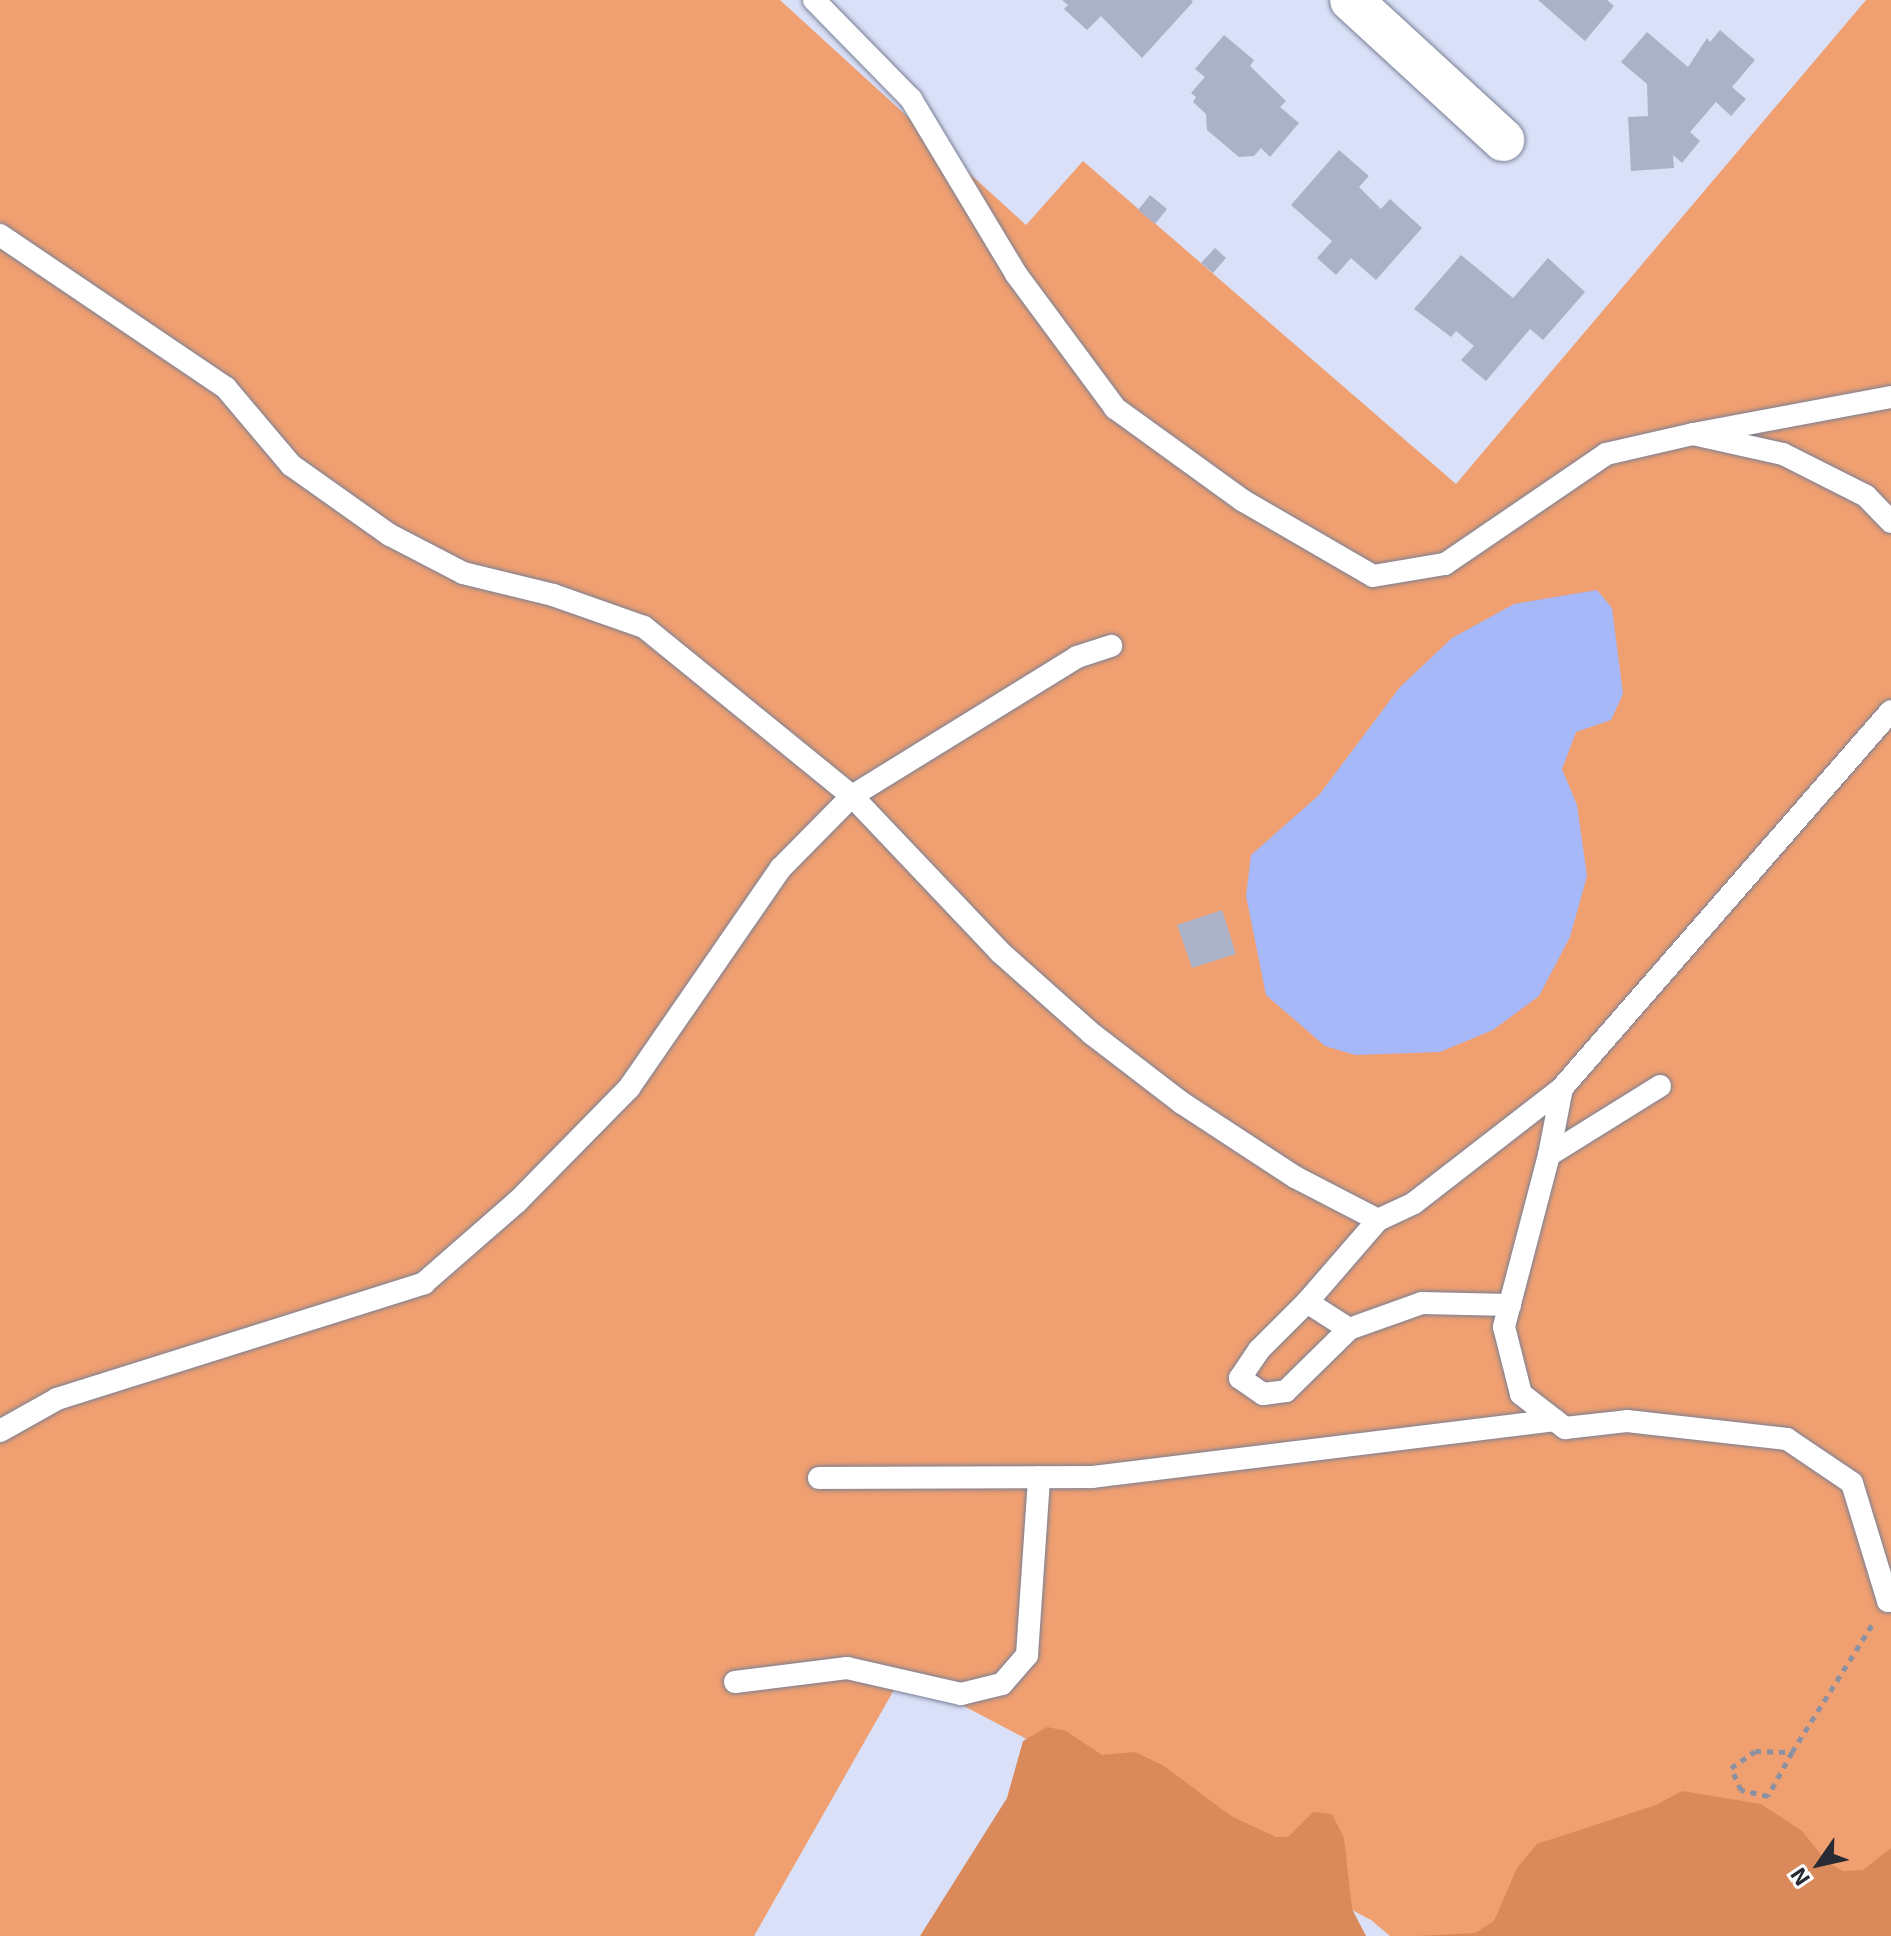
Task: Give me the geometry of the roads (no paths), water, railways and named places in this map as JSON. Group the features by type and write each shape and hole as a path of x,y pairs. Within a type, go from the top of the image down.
{"street":[{"path":"1351,0 1503,140"}],"lane":[{"path":"814,0 911,99 1016,274 1115,408 1242,500 1373,576 1445,564 1606,454 1693,434 1891,397"},
{"path":"0,235 226,388 291,465 390,535 463,573 553,595 644,627 852,796 1000,952 1092,1034 1182,1103 1295,1177 1378,1220"},
{"path":"1693,434 1783,454 1866,496 1891,522"},
{"path":"0,1431 57,1399 424,1283 517,1202 629,1088 781,868 852,796 1077,657 1111,646"},
{"path":"1510,1305 1422,1303 1349,1329 1286,1391 1263,1394 1240,1378 1259,1350 1307,1302 1378,1220 1414,1203 1562,1088 1891,711"},
{"path":"1549,1155 1660,1086"},
{"path":"1562,1088 1549,1155 1504,1327 1521,1394 1565,1428 1627,1421 1787,1439 1852,1483 1889,1599"},
{"path":"1307,1302 1349,1329"},
{"path":"819,1478 1092,1477 1555,1420"},
{"path":"735,1682 847,1668 961,1694 1002,1684 1027,1655 1039,1477"}],"water":[{"path":"1597,590 1612,608 1623,694 1611,720 1576,732 1562,769 1577,805 1587,876 1570,937 1539,996 1493,1030 1440,1052 1355,1055 1325,1046 1266,995 1246,896 1251,855 1319,795 1400,687 1452,638 1514,604"}]}
